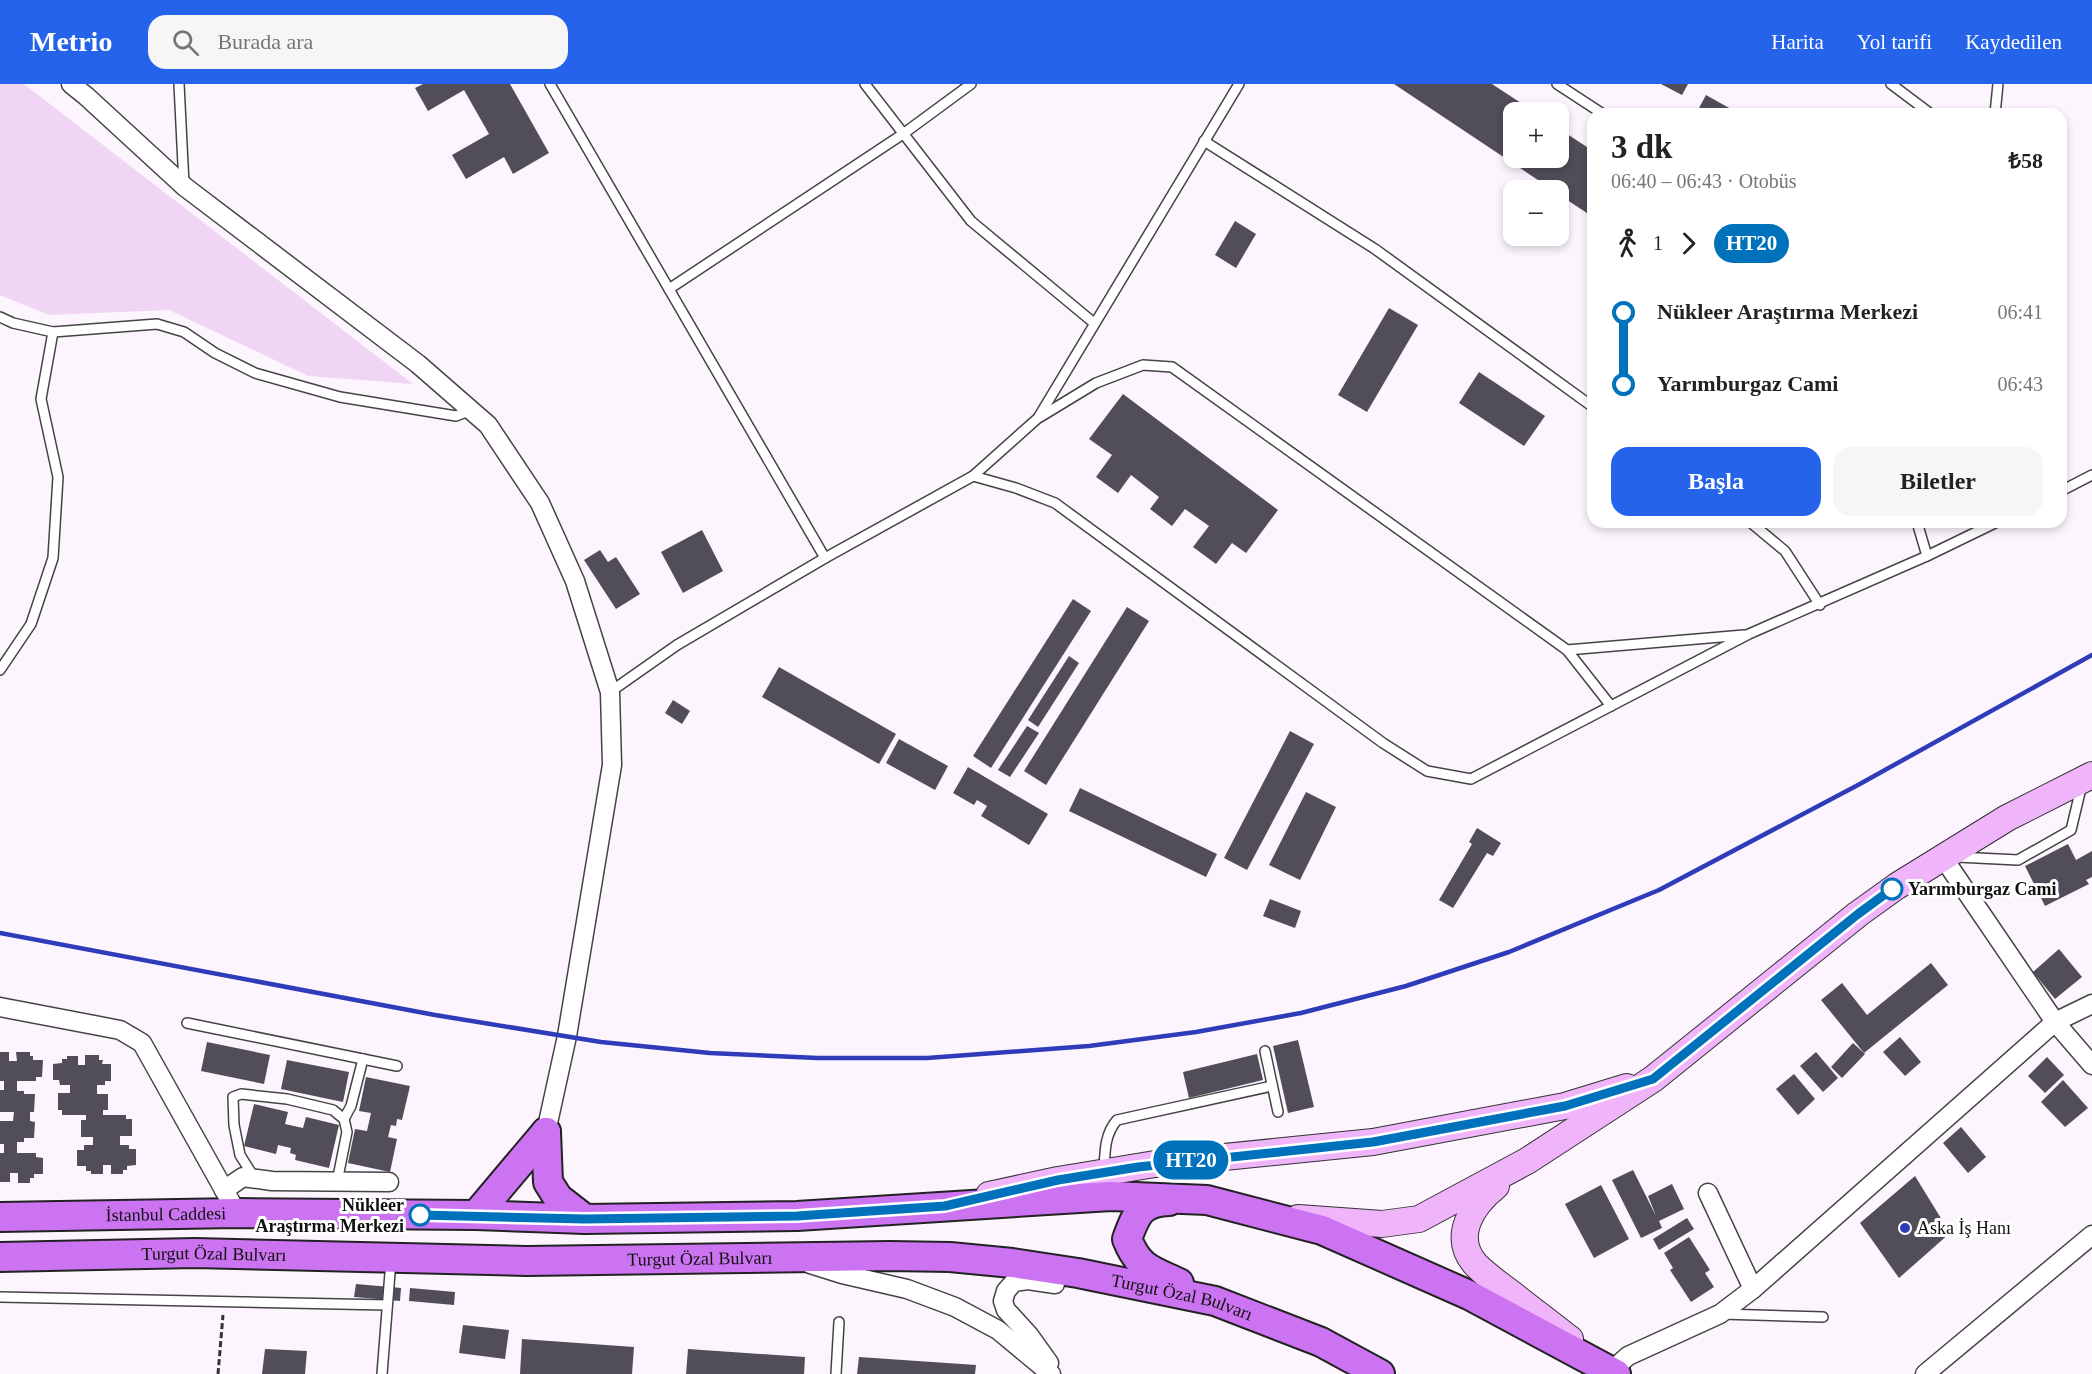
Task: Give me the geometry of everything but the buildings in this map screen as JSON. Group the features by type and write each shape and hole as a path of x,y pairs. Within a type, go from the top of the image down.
{"main road":[{"path":"476,1215 546,1132"},
{"path":"546,1132 548,1182 558,1198 585,1219"},
{"path":"945,1206 1111,1196 1207,1200 1322,1230 1469,1295 1614,1373"},
{"path":"1207,1200 1164,1202 1145,1206 1136,1216 1127,1239 1134,1257 1147,1268 1215,1301"},
{"name":"İstanbul Caddesi","path":"0,1217 231,1201 585,1219 797,1216 945,1206"},
{"name":"Turgut Özal Bulvarı","path":"0,1257 195,1253 526,1262 950,1257 1012,1263 1215,1301 1321,1341 1380,1374"}],"street":[{"path":"70,84 86,96 184,187 418,364 488,425 540,504 575,581 610,692 612,765 567,1036 546,1132"},
{"path":"1270,1216 1382,1224 1419,1219 1527,1161 1653,1079 1858,914 1942,856 2007,818 2088,777"},
{"path":"1942,856 2055,1022 2092,1065"},
{"path":"1527,1161 1476,1204 1467,1220 1466,1247 1475,1263 1491,1278 1614,1373 1619,1364 1628,1356 1720,1314 1754,1289 2055,1022 2092,1004"},
{"path":"0,1006 120,1030 142,1043 231,1201"},
{"path":"945,1206 1024,1187 1155,1164 1373,1142 1565,1106 1653,1079"},
{"path":"231,1201 243,1177 272,1181 390,1182"},
{"path":"1708,1193 1754,1289"},
{"path":"1924,1374 2092,1235"},
{"path":"794,1258 842,1274 907,1289 955,1307 998,1330 1051,1374"},
{"path":"1056,1374 1029,1335 1006,1310 1003,1301 1006,1292 1014,1282 1028,1280 1069,1285 1125,1283"}],"lane":[{"path":"179,84 184,187"},
{"path":"550,84 825,558"},
{"path":"865,84 971,221 1094,323"},
{"path":"669,289 903,134 971,84"},
{"path":"1038,418 1239,84"},
{"path":"1557,84 1595,108"},
{"path":"1891,84 1923,108"},
{"path":"1996,108 1998,84"},
{"path":"1204,141 1376,249 1587,403"},
{"path":"0,317 13,323 53,332 157,324 184,332 215,353 255,373 340,397 456,416 471,410"},
{"path":"0,670 31,624 53,558 58,477 41,399 53,332"},
{"path":"610,692 677,645 825,558 973,476 1038,418 1096,383 1143,365 1172,367 1567,650 1611,706"},
{"path":"973,476 1016,488 1055,503 1383,743 1427,771 1471,779 1749,634 1820,605 1985,528"},
{"path":"2067,488 2092,476"},
{"path":"1757,528 1785,551 1820,605"},
{"path":"1919,528 1927,556"},
{"path":"1567,650 1749,634"},
{"path":"1942,856 2018,860 2071,830 2088,777"},
{"path":"187,1023 397,1066"},
{"path":"1265,1052 1278,1112"},
{"path":"344,1119 351,1106 363,1059"},
{"path":"1103,1172 1109,1130 1117,1120 1272,1086"},
{"path":"255,1179 240,1155 234,1125 234,1097 241,1094 287,1099 333,1110 344,1119 347,1132 337,1182"},
{"path":"382,1374 391,1258"},
{"path":"0,1297 387,1305"},
{"path":"1720,1314 1823,1317"},
{"path":"836,1374 838,1322"}],"path":[{"path":"218,1374 224,1301"}],"shaded area":[{"path":"0,84 24,84 413,384 308,376 169,310 49,315 0,295"}],"railway":[{"path":"0,933 435,1015 601,1042 710,1053 818,1058 927,1058 1089,1046 1196,1032 1301,1013 1406,986 1509,952 1659,890 1858,785 2092,655"}],"bus line":[{"name":"HT20","path":"420,1215 585,1219 797,1216 945,1206 1058,1180 1155,1164 1373,1142 1565,1106 1653,1079 1892,889"}],"place":[{"name":"Yarımburgaz Cami","path":"1892,889"},
{"name":"Nükleer Araştırma Merkezi","path":"420,1215"},
{"name":"Aska İş Hanı","path":"1905,1228"}]}
